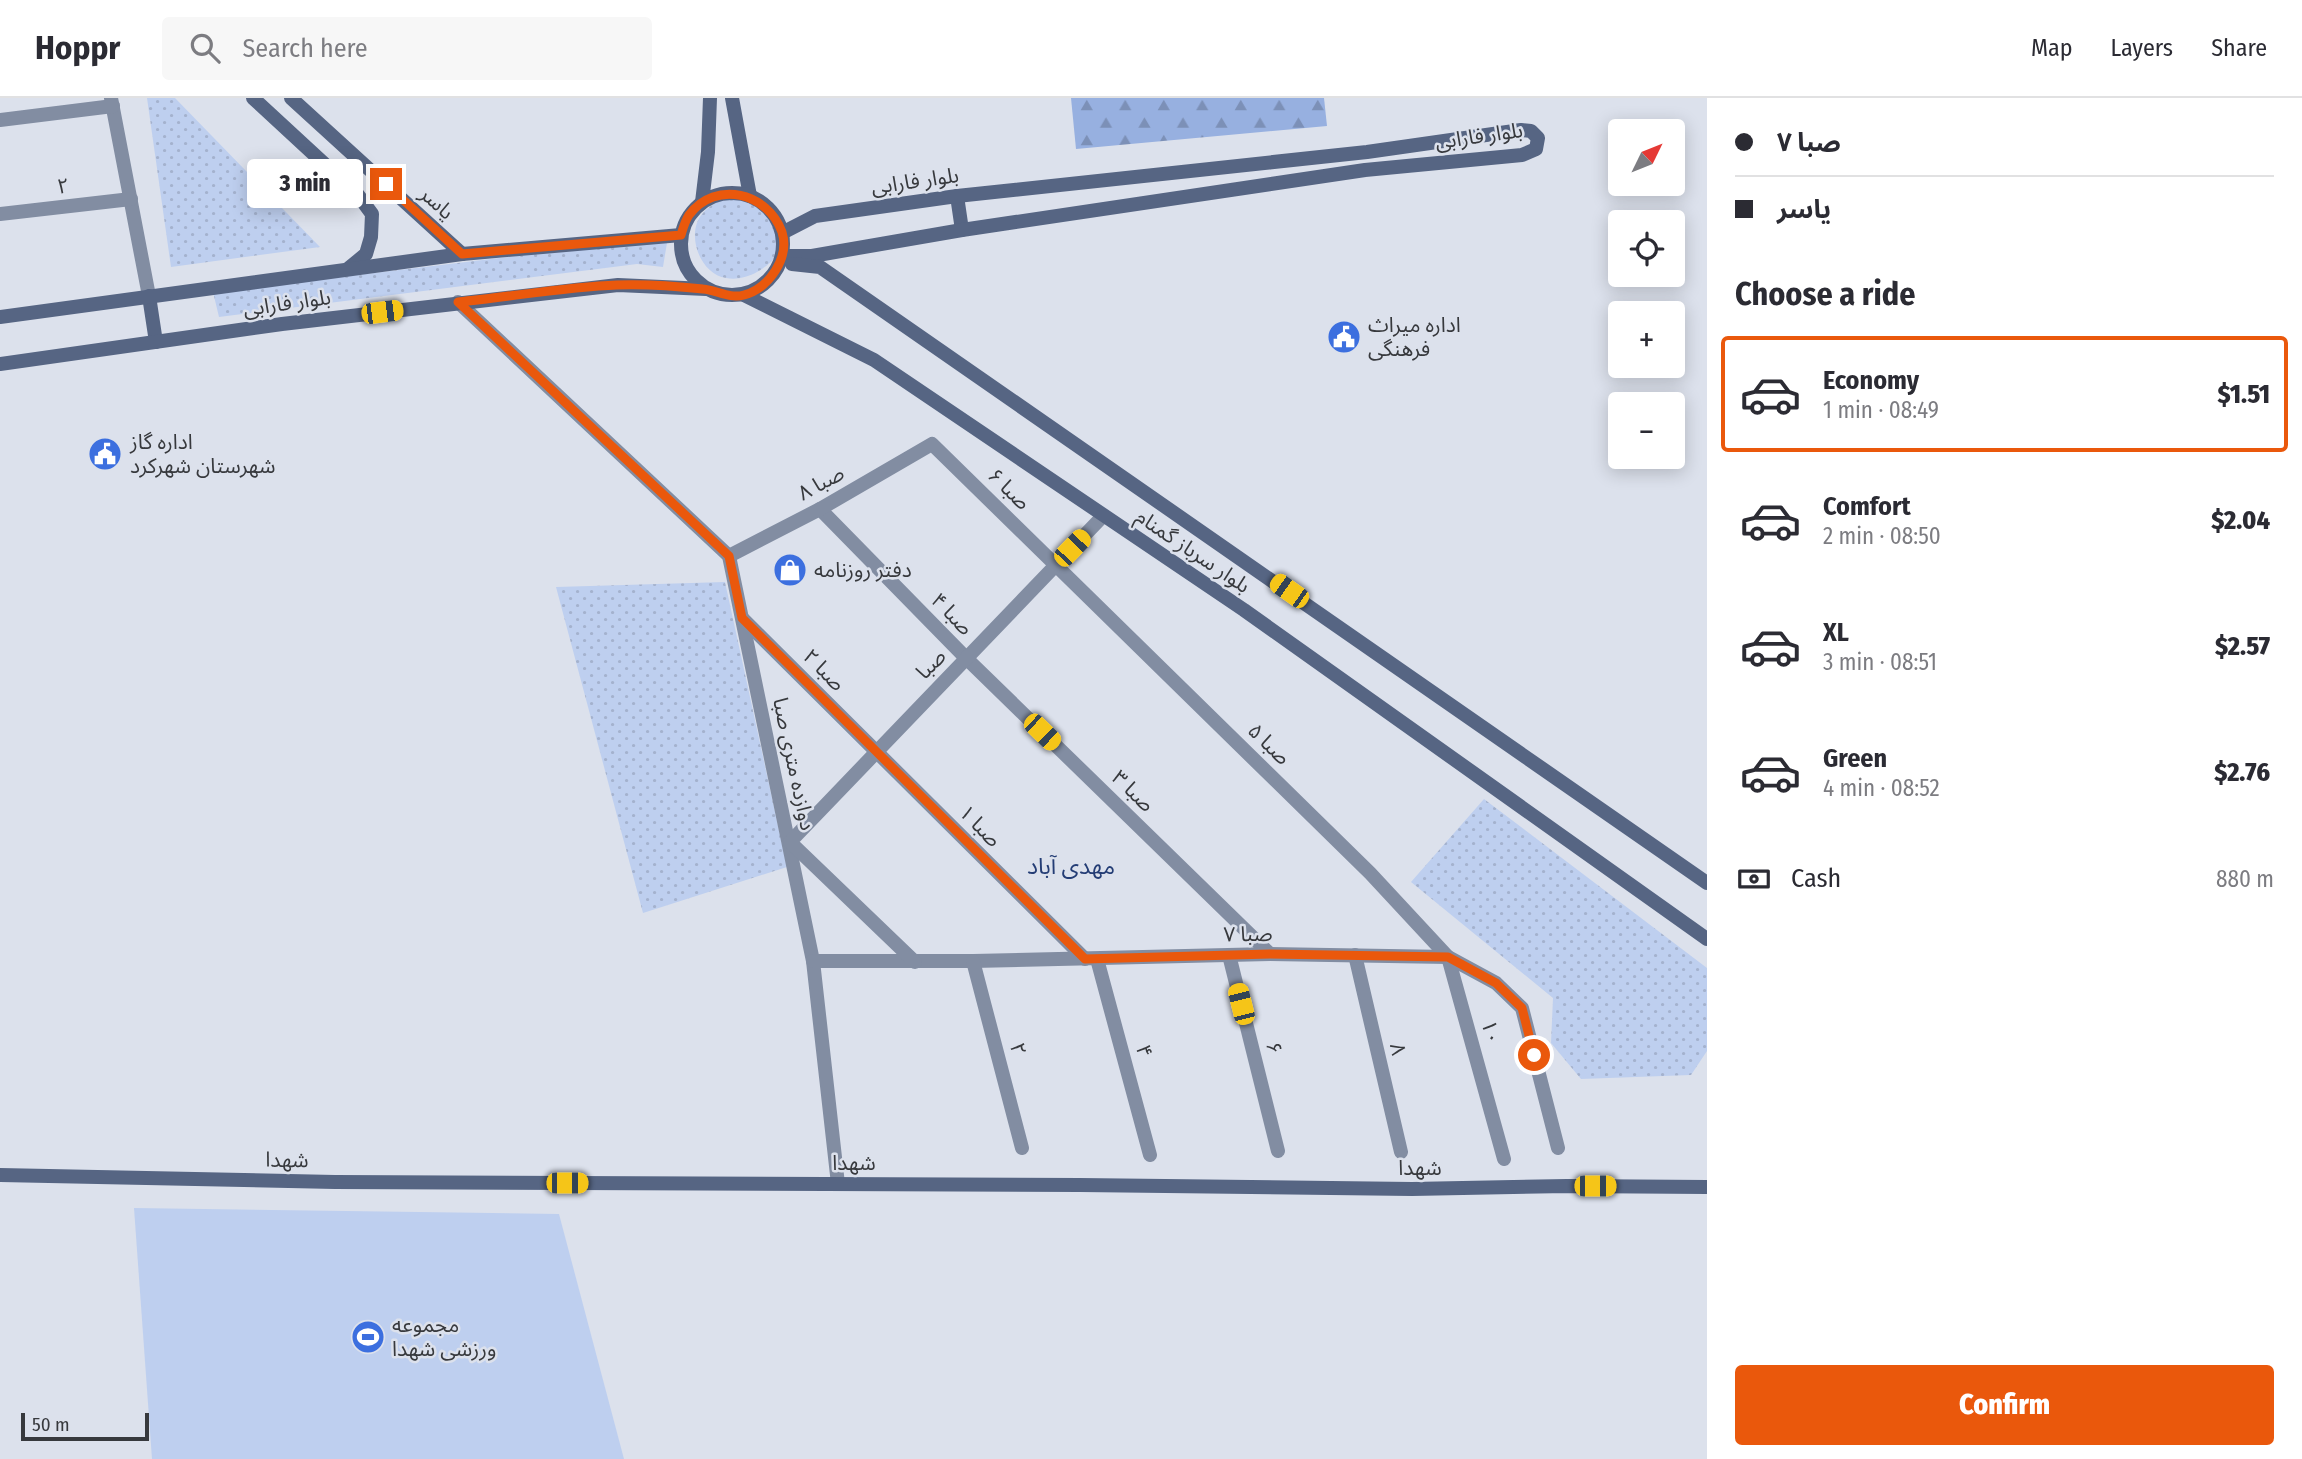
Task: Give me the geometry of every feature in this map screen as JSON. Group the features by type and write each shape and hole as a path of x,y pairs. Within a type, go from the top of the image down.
{"main road":[{"path":"253,98 358,195 372,214 371,237 366,254 348,269"},
{"name":"یاسر","path":"291,98 462,254"},
{"path":"702,202 708,152 710,98"},
{"path":"732,98 750,196"},
{"name":"بلوار فارابی","path":"781,260 1365,170 1522,155 1536,149 1538,138 1531,131 1521,130 1367,152 957,196 815,216 782,233"},
{"path":"1365,170 1367,152"},
{"path":"725,193 750,196 771,211 782,233 781,260 766,283 744,295 724,296 706,289 684,263 680,249 681,235 688,216 702,202 725,193"},
{"path":"957,196 962,230"},
{"name":"بلوار فارابی","path":"0,317 462,254 681,235"},
{"name":"بلوار سرباز گمنام","path":"781,260 821,267 1707,883"},
{"name":"بلوار فارابی","path":"0,364 458,302 618,285 706,289"},
{"name":"بلوار سرباز گمنام","path":"744,295 874,360 1244,610 1707,939"},
{"path":"149,296 156,342"},
{"name":"شهدا","path":"0,1175 342,1182 1412,1189 1707,1187"}],"street":[{"path":"0,120 112,102 149,296"},
{"name":"۲","path":"0,214 131,199"},
{"path":"458,302 729,556"},
{"name":"صبا ۸","path":"729,556 820,509 932,444"},
{"name":"صبا ۶","path":"932,444 1056,565"},
{"name":"صبا ۴","path":"820,509 966,658"},
{"name":"صبا","path":"790,842 1103,516"},
{"name":"دوازده متری صبا","path":"729,556 813,961 838,1184"},
{"name":"صبا ۵","path":"1056,565 1370,873 1448,957"},
{"name":"صبا ۲","path":"742,618 876,752"},
{"name":"صبا ۳","path":"966,658 1270,954"},
{"name":"صبا ۱","path":"876,752 1091,959"},
{"path":"790,842 915,962"},
{"name":"صبا ۷","path":"813,961 915,962 1270,954 1448,957 1496,983 1522,1008 1558,1148"},
{"name":"۶","path":"1229,955 1278,1151"},
{"name":"۸","path":"1355,955 1401,1152"},
{"name":"۱۰","path":"1448,957 1504,1159"},
{"name":"۴","path":"1091,959 1150,1155"},
{"name":"۲","path":"973,961 1022,1148"}],"shaded area":[{"path":"147,98 175,98 320,247 171,267"},
{"path":"725,198 758,202 771,215 777,228 779,248 774,259 757,272 742,278 726,278 708,269 695,241 695,231 703,213"},
{"path":"635,242 667,243 663,267 637,264 219,317 213,292"},
{"path":"725,582 787,867 643,913 556,587"},
{"path":"1484,799 1707,968 1707,1051 1691,1075 1581,1079 1551,1043 1553,998 1411,882"},
{"name":"مجموعه ورزشی شهدا","path":"134,1208 559,1214 624,1459 152,1459"}],"green space":[{"path":"1071,98 1324,98 1327,126 1076,149"}],"place":[{"name":"اداره میراث فرهنگی","path":"1344,337"},
{"name":"اداره گاز شهرستان شهرکرد","path":"105,454"},
{"name":"دفتر روزنامه","path":"790,570"},
{"name":"مجموعه ورزشی شهدا","path":"368,1337"}],"district":[{"name":"مهدی آباد","path":"1071,866"}],"route":[{"path":"386,184 462,254 681,235 688,216 702,202 725,193 750,196 771,211 782,233 780,263 766,283 744,295 724,296 706,289 618,285 458,302 729,556 742,618 1085,959 1270,954 1448,957 1496,983 1522,1008 1534,1055"}]}
